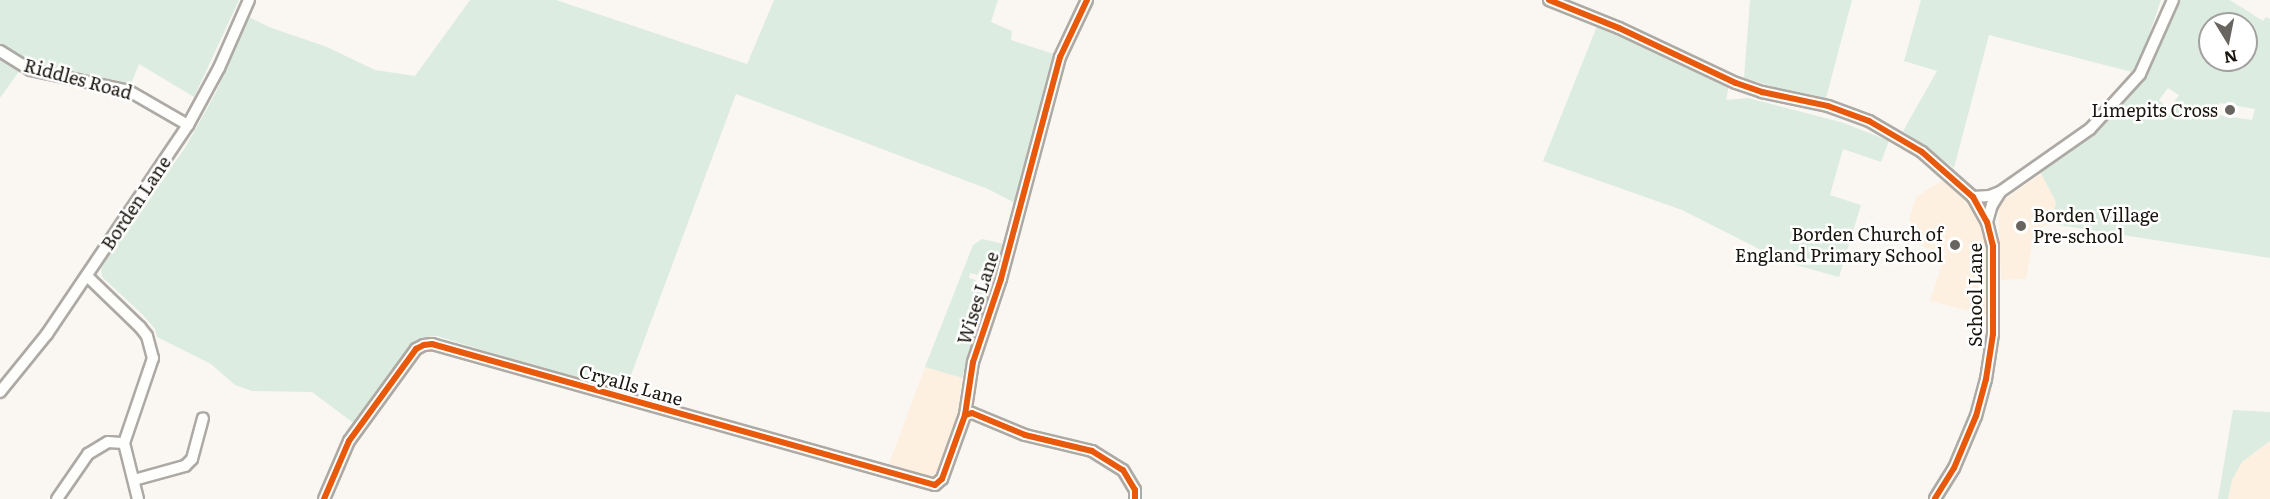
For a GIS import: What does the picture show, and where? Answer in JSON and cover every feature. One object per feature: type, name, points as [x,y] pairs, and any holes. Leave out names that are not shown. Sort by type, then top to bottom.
[{"type":"street","name":"Borden Lane","points":[[0,392],[47,334],[188,125],[219,68],[249,0]]},
{"type":"street","name":"Wises Lane","points":[[965,415],[973,362],[1001,279],[1060,57],[1087,0]]},
{"type":"street","name":"School Lane","points":[[1550,0],[1619,28],[1736,83],[1761,92],[1828,106],[1869,121],[1922,152],[1973,197],[1987,222],[1993,246],[1993,334],[1986,378],[1976,416],[1954,468],[1935,499]]},
{"type":"street","points":[[1973,197],[1990,196],[2000,192],[2068,147],[2110,108],[2140,74],[2174,0]]},
{"type":"street","name":"Riddles Road","points":[[0,51],[31,69],[129,90],[188,125]]},
{"type":"street","points":[[1987,222],[1992,205],[2000,192]]},
{"type":"street","points":[[87,276],[140,327],[147,336],[153,358],[124,443],[138,499]]},
{"type":"street","name":"Cryalls Lane","points":[[324,499],[349,441],[416,349],[424,345],[432,344],[935,485],[942,479],[965,415]]},
{"type":"street","points":[[965,415],[972,414],[1025,435],[1092,451],[1123,470],[1135,490],[1135,499]]},
{"type":"street","points":[[134,480],[185,466],[192,459],[203,418]]},
{"type":"street","points":[[57,499],[88,454],[108,442],[124,443]]},
{"type":"shaded area","name":"Borden Village Pre-school","points":[[2041,174],[2056,202],[2052,224],[2035,229],[2026,279],[2001,280],[1998,204]]},
{"type":"shaded area","name":"Borden Church of England Primary School","points":[[1944,179],[1968,202],[1984,226],[1988,242],[1986,315],[1930,301],[1946,251],[1925,248],[1914,240],[1909,219],[1916,197]]},
{"type":"shaded area","points":[[925,367],[962,378],[957,420],[942,473],[933,478],[888,466]]},
{"type":"shaded area","points":[[2270,441],[2270,499],[2228,499],[2232,480],[2242,462]]},
{"type":"green space","points":[[0,0],[239,0],[194,97],[139,64],[131,84],[67,75],[21,63],[0,47]]},
{"type":"green space","points":[[470,0],[556,0],[747,64],[774,0],[998,0],[991,22],[1012,31],[1011,40],[1054,54],[1055,59],[1015,203],[988,189],[736,94],[624,394],[437,336],[427,337],[415,342],[356,425],[312,392],[252,391],[235,385],[211,364],[157,337],[155,329],[142,314],[102,277],[101,270],[104,262],[185,148],[215,94],[249,17],[269,27],[327,47],[375,70],[415,76]]},
{"type":"green space","points":[[1750,0],[1852,0],[1825,102],[1744,78]]},
{"type":"green space","points":[[1921,0],[2161,0],[2142,56],[2132,72],[1989,35],[1954,168],[1903,131],[1937,71],[1904,61]]},
{"type":"green space","points":[[2175,0],[2230,0],[2249,12],[2198,12],[2198,72],[2258,72],[2258,18],[2263,21],[2266,17],[2270,19],[2270,258],[2052,224],[2056,202],[2038,168],[2081,141],[2151,63]],"holes":[[[2168,88],[2179,95],[2169,109],[2159,100]],[[2220,103],[2255,109],[2252,120],[2212,114]]]},
{"type":"green space","points":[[1597,26],[1722,80],[1729,86],[1726,100],[1748,98],[1844,123],[1889,141],[1881,162],[1843,149],[1830,195],[1861,205],[1839,277],[1785,262],[1682,210],[1543,161]]},
{"type":"green space","points":[[0,56],[20,70],[0,98]]},
{"type":"green space","points":[[982,239],[1004,244],[962,378],[925,367],[973,245]],"holes":[[[979,271],[989,274],[985,289],[975,286],[976,280],[969,278],[970,273],[978,275]]]},
{"type":"green space","points":[[2233,410],[2270,412],[2270,441],[2242,462],[2232,480],[2228,499],[2218,499]]},
{"type":"cycle path","points":[[1087,0],[1060,57],[1001,279],[973,362],[965,415],[972,413],[1025,435],[1092,451],[1123,470],[1135,490],[1135,499]]},
{"type":"cycle path","points":[[1549,0],[1619,28],[1736,83],[1762,92],[1828,106],[1869,121],[1922,152],[1973,197],[1987,222],[1993,246],[1993,334],[1986,379],[1976,416],[1954,468],[1935,499]]},
{"type":"cycle path","points":[[324,499],[349,441],[416,349],[424,345],[432,344],[935,485],[942,479],[965,415]]},
{"type":"place","name":"Limepits Cross","points":[[2230,110]]},
{"type":"place","name":"Borden Village Pre-school","points":[[2021,226]]},
{"type":"place","name":"Borden Church of England Primary School","points":[[1955,245]]}]
